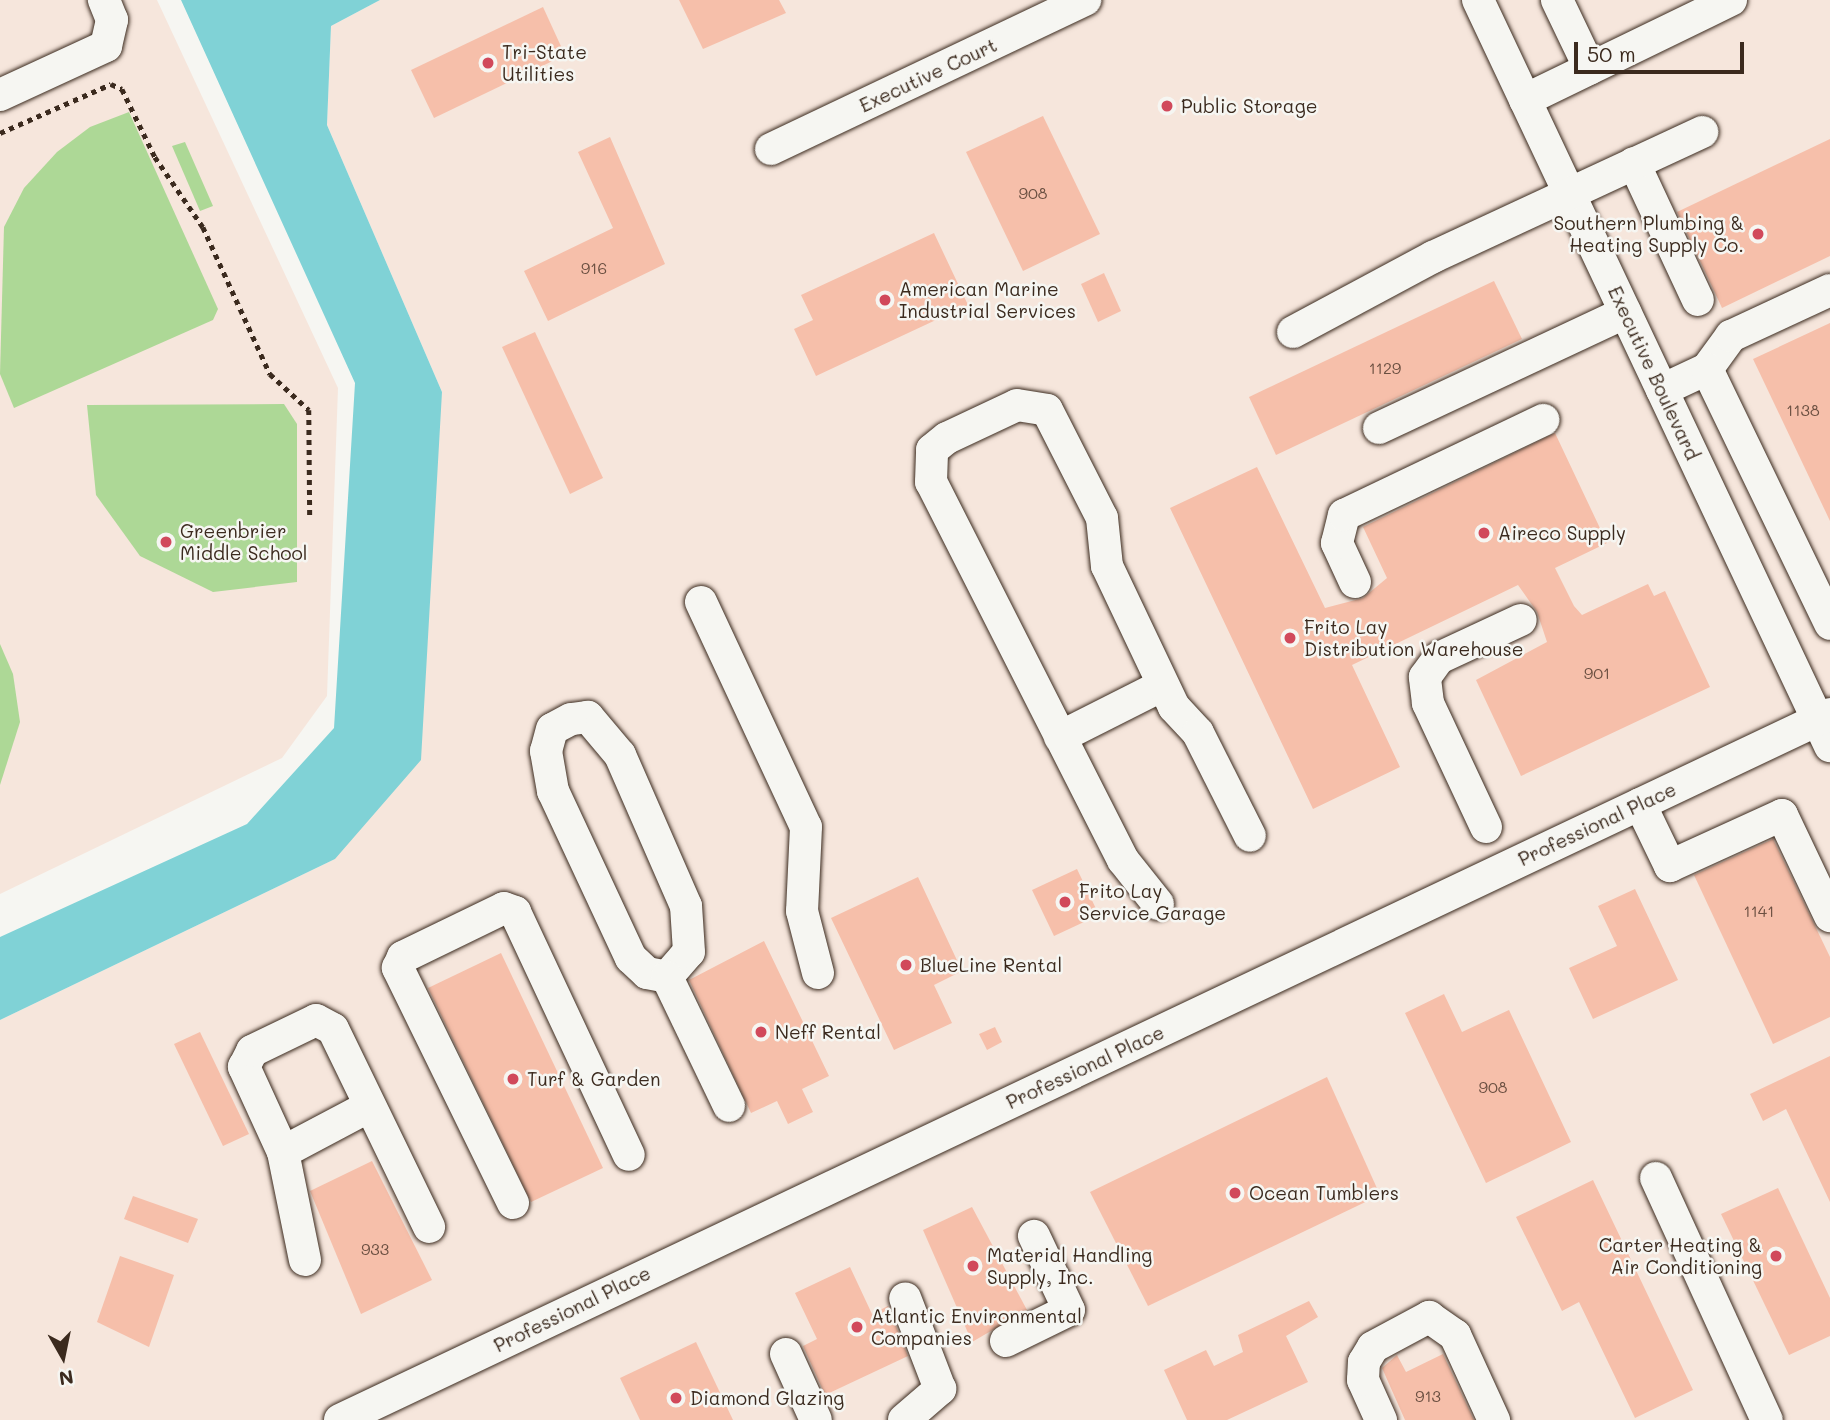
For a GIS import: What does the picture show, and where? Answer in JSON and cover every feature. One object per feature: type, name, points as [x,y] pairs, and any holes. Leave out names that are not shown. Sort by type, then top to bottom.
[{"type":"street","points":[[0,95],[106,46],[112,20],[104,0]]},
{"type":"street","name":"Executive Court","points":[[771,149],[1085,0]]},
{"type":"street","name":"Executive Boulevard","points":[[1478,0],[1755,588],[1826,727]]},
{"type":"street","points":[[1557,0],[1590,69]]},
{"type":"street","points":[[1525,100],[1731,0]]},
{"type":"street","points":[[1293,332],[1569,194],[1702,132]]},
{"type":"street","points":[[1634,163],[1698,300]]},
{"type":"street","points":[[1662,390],[1707,369],[1731,336],[1830,290]]},
{"type":"street","points":[[1379,428],[1625,313]]},
{"type":"street","points":[[1707,369],[1830,624]]},
{"type":"street","points":[[1148,909],[931,482],[932,450],[947,438],[1017,405],[1047,410],[1102,518],[1107,566],[1163,685],[1198,733],[1250,836]]},
{"type":"street","points":[[1355,582],[1337,543],[1344,515],[1543,420]]},
{"type":"street","points":[[1755,588],[1802,566]]},
{"type":"street","points":[[701,602],[806,827],[802,911],[818,973]]},
{"type":"street","points":[[1486,827],[1428,703],[1425,677],[1439,658],[1521,620]]},
{"type":"street","points":[[1060,737],[1163,685]]},
{"type":"street","points":[[587,717],[620,755],[686,906],[689,952],[667,977],[647,973],[631,958],[554,791],[546,751],[552,729],[571,719],[587,717]]},
{"type":"street","name":"Professional Place","points":[[340,1420],[1640,804],[1826,727]]},
{"type":"street","points":[[1640,804],[1670,866],[1782,815],[1830,916]]},
{"type":"street","points":[[513,1203],[398,968],[403,957],[504,908],[515,912],[629,1155]]},
{"type":"street","points":[[667,977],[729,1106]]},
{"type":"street","points":[[305,1260],[283,1152],[245,1079],[246,1059],[263,1046],[304,1024],[326,1021],[429,1227]]},
{"type":"street","points":[[283,1152],[370,1106]]},
{"type":"street","points":[[1656,1178],[1767,1420]]},
{"type":"street","points":[[1006,1341],[1069,1310],[1034,1236]]},
{"type":"street","points":[[904,1420],[940,1389],[905,1298]]},
{"type":"street","points":[[1381,1420],[1363,1380],[1364,1362],[1373,1347],[1429,1317],[1455,1335],[1494,1420]]},
{"type":"street","points":[[786,1354],[816,1420]]},
{"type":"path","points":[[0,133],[111,84],[122,89],[156,157],[203,227],[270,374],[309,410],[310,516]]},
{"type":"shaded area","name":"Greenbrier Middle School","points":[[0,0],[157,0],[338,388],[327,696],[282,758],[0,894]]},
{"type":"shaded area","points":[[380,0],[1830,0],[1830,1420],[0,1420],[0,1020],[335,859],[442,392],[327,125],[331,26]]},
{"type":"green space","points":[[129,112],[218,309],[213,320],[14,408],[0,374],[4,227],[24,188],[57,152],[90,127]]},
{"type":"green space","points":[[185,142],[213,206],[200,211],[172,146]]},
{"type":"green space","points":[[284,404],[297,424],[297,582],[213,592],[140,556],[96,495],[87,405]]},
{"type":"green space","points":[[0,644],[13,674],[20,722],[0,785]]},
{"type":"water","points":[[181,0],[380,0],[331,26],[327,125],[442,392],[421,760],[335,859],[0,1020],[0,937],[247,824],[334,728],[355,383]]},
{"type":"building","points":[[679,0],[779,0],[786,13],[703,49]]},
{"type":"building","name":"Tri-State Utilities","points":[[543,7],[565,55],[434,118],[411,70]]},
{"type":"building","points":[[1043,116],[1100,234],[1023,271],[966,152]]},
{"type":"building","points":[[610,137],[665,264],[548,321],[524,271],[613,228],[578,152]]},
{"type":"building","name":"Southern Plumbing & Heating Supply Co.","points":[[1830,139],[1830,256],[1722,308],[1677,212]]},
{"type":"building","name":"American Marine Industrial Services","points":[[934,233],[968,305],[816,376],[794,329],[813,320],[801,295]]},
{"type":"building","points":[[1104,273],[1121,311],[1098,322],[1081,284]]},
{"type":"building","points":[[1494,281],[1522,339],[1276,455],[1249,397]]},
{"type":"building","points":[[1830,323],[1830,521],[1753,359]]},
{"type":"building","points":[[535,332],[603,478],[570,494],[502,347]]},
{"type":"building","points":[[1555,433],[1607,543],[1555,568],[1574,606],[1582,615],[1648,584],[1654,596],[1665,591],[1710,687],[1521,776],[1476,680],[1547,642],[1537,612],[1518,585],[1352,665],[1400,767],[1313,809],[1170,508],[1257,467],[1325,608],[1363,598],[1387,578],[1363,527]]},
{"type":"building","points":[[1773,839],[1830,957],[1830,1017],[1773,1044],[1694,875]]},
{"type":"building","name":"Frito Lay Service Garage","points":[[1077,869],[1099,915],[1054,936],[1032,890]]},
{"type":"building","name":"BlueLine Rental","points":[[918,877],[962,971],[934,985],[952,1023],[894,1050],[831,918]]},
{"type":"building","points":[[1635,889],[1678,980],[1593,1019],[1569,968],[1617,946],[1598,906]]},
{"type":"building","name":"Neff Rental","points":[[764,941],[829,1076],[802,1089],[813,1112],[788,1124],[777,1101],[751,1113],[689,980]]},
{"type":"building","name":"Turf & Garden","points":[[501,953],[603,1168],[531,1202],[428,988]]},
{"type":"building","points":[[1444,994],[1462,1032],[1509,1010],[1571,1142],[1486,1183],[1405,1013]]},
{"type":"building","points":[[995,1027],[1002,1042],[987,1050],[979,1034]]},
{"type":"building","points":[[200,1032],[249,1134],[223,1146],[174,1044]]},
{"type":"building","points":[[1830,1056],[1830,1202],[1786,1109],[1763,1121],[1750,1094]]},
{"type":"building","name":"Ocean Tumblers","points":[[1327,1077],[1380,1195],[1148,1306],[1090,1192]]},
{"type":"building","points":[[372,1161],[432,1280],[361,1314],[310,1191]]},
{"type":"building","points":[[1593,1180],[1693,1390],[1635,1418],[1579,1302],[1562,1311],[1516,1217]]},
{"type":"building","name":"Carter Heating & Air Conditioning","points":[[1778,1188],[1830,1298],[1830,1336],[1789,1355],[1721,1214]]},
{"type":"building","points":[[133,1196],[198,1219],[188,1243],[124,1219]]},
{"type":"building","name":"Material Handling Supply, Inc.","points":[[972,1207],[1027,1310],[972,1342],[923,1230]]},
{"type":"building","points":[[120,1256],[174,1275],[149,1347],[97,1322]]},
{"type":"building","name":"Atlantic Environmental Companies","points":[[850,1267],[872,1314],[888,1306],[908,1356],[825,1395],[803,1346],[817,1339],[795,1293]]},
{"type":"building","points":[[1309,1301],[1318,1317],[1286,1336],[1308,1382],[1227,1420],[1187,1420],[1164,1370],[1206,1350],[1214,1366],[1243,1352],[1238,1335]]},
{"type":"building","name":"Diamond Glazing","points":[[696,1342],[733,1420],[640,1420],[620,1378]]},
{"type":"building","points":[[1443,1354],[1474,1420],[1405,1420],[1382,1368],[1397,1355],[1406,1372]]},
{"type":"place","name":"Tri-State Utilities","points":[[488,63]]},
{"type":"place","name":"Public Storage","points":[[1167,106]]},
{"type":"place","name":"Southern Plumbing & Heating Supply Co.","points":[[1758,234]]},
{"type":"place","name":"American Marine Industrial Services","points":[[885,300]]},
{"type":"place","name":"Aireco Supply","points":[[1484,533]]},
{"type":"place","name":"Greenbrier Middle School","points":[[166,542]]},
{"type":"place","name":"Frito Lay Distribution Warehouse","points":[[1290,638]]},
{"type":"place","name":"Frito Lay Service Garage","points":[[1065,902]]},
{"type":"place","name":"BlueLine Rental","points":[[906,965]]},
{"type":"place","name":"Neff Rental","points":[[761,1032]]},
{"type":"place","name":"Turf & Garden","points":[[513,1079]]},
{"type":"place","name":"Ocean Tumblers","points":[[1235,1193]]},
{"type":"place","name":"Carter Heating & Air Conditioning","points":[[1776,1256]]},
{"type":"place","name":"Material Handling Supply, Inc.","points":[[973,1266]]},
{"type":"place","name":"Atlantic Environmental Companies","points":[[857,1327]]},
{"type":"place","name":"Diamond Glazing","points":[[676,1398]]}]
